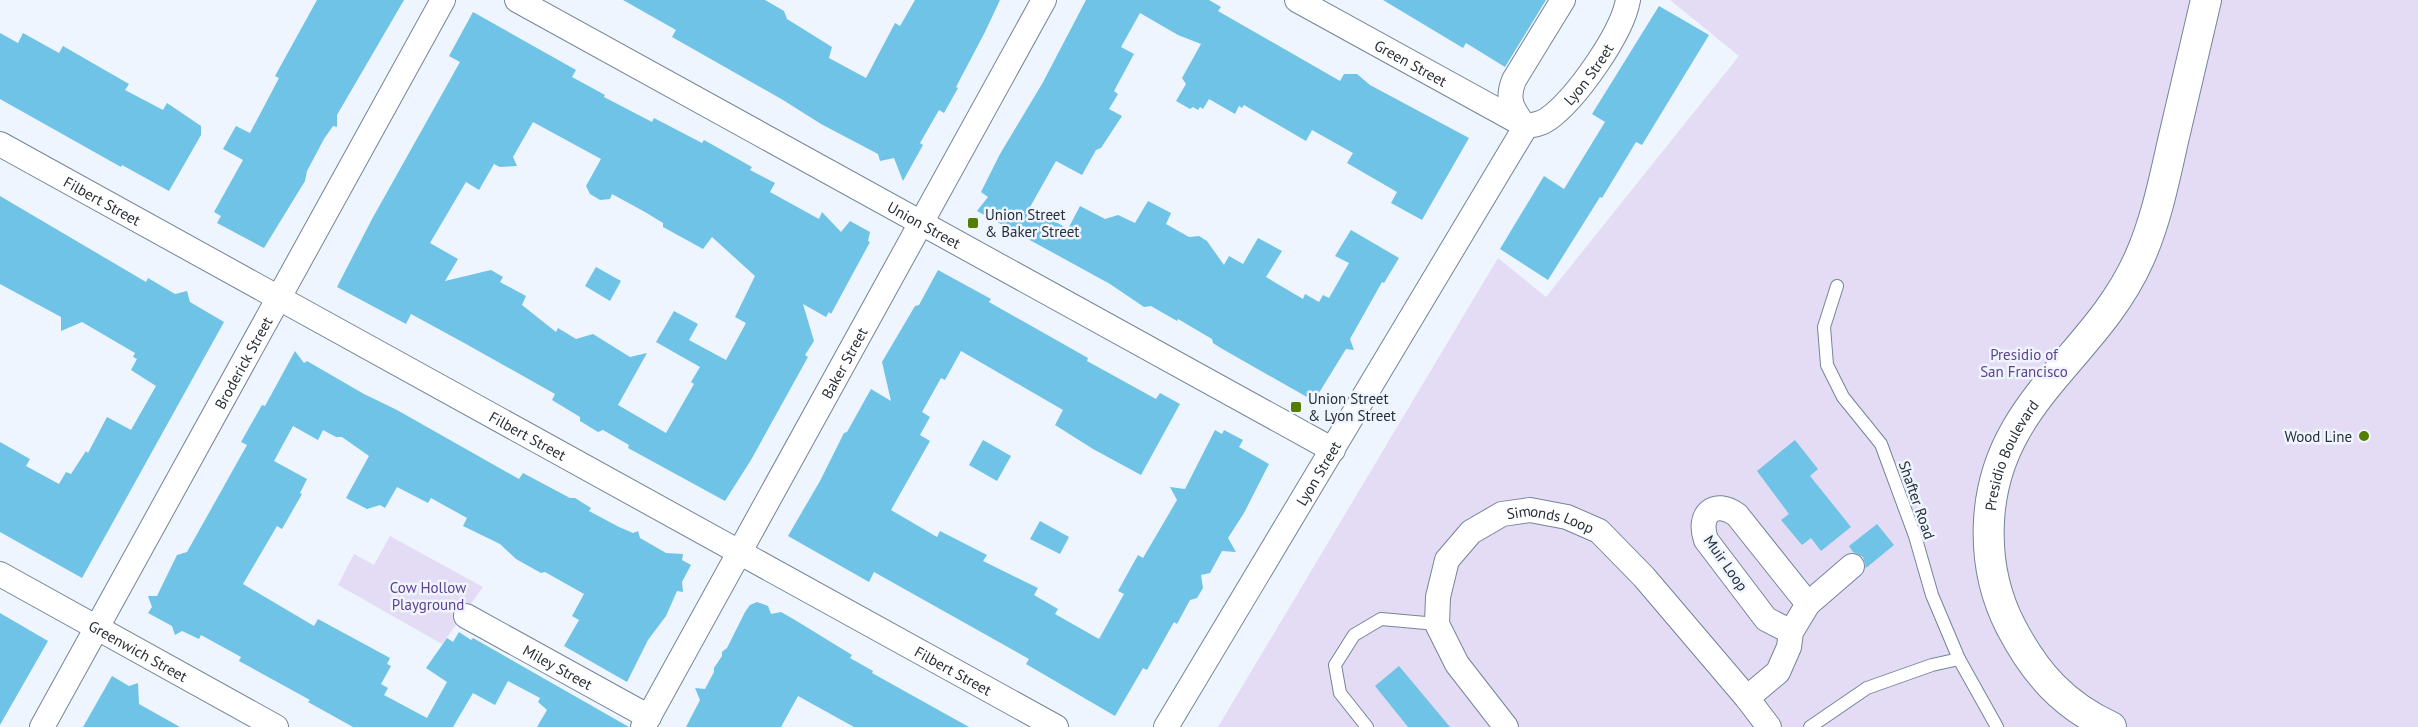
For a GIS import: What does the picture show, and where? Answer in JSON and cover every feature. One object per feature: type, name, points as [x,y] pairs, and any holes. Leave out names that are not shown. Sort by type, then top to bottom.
[{"type":"street","name":"Broderick Street","points":[[42,727],[443,0]]},
{"type":"street","name":"Union Street","points":[[517,0],[1333,450]]},
{"type":"street","name":"Baker Street","points":[[646,722],[1044,0]]},
{"type":"street","name":"Green Street","points":[[1296,0],[1526,126]]},
{"type":"street","points":[[1526,126],[1509,102],[1510,91],[1514,80],[1563,0]]},
{"type":"street","name":"Lyon Street","points":[[1166,727],[1526,126],[1546,120],[1579,88],[1607,46],[1628,0]]},
{"type":"street","name":"Presidio Boulevard","points":[[2111,727],[2068,703],[2052,687],[2020,644],[2006,618],[1996,589],[1989,552],[1990,505],[1994,480],[2014,431],[2029,407],[2109,310],[2139,261],[2159,202],[2206,0]]},
{"type":"street","name":"Filbert Street","points":[[0,144],[1056,727]]},
{"type":"street","name":"Muir Loop","points":[[1791,632],[1766,619],[1706,540],[1703,526],[1709,512],[1714,508],[1722,507],[1737,515],[1808,604]]},
{"type":"street","name":"Simonds Loop","points":[[1506,727],[1457,664],[1437,624],[1438,597],[1447,560],[1471,532],[1502,514],[1530,510],[1567,517],[1599,531],[1644,577],[1748,698],[1769,727]]},
{"type":"street","points":[[1748,698],[1778,672],[1789,648],[1791,632],[1808,604],[1852,566]]},
{"type":"street","name":"Greenwich Street","points":[[0,574],[276,727]]},
{"type":"street","name":"Miley Street","points":[[466,616],[646,722]]},
{"type":"lane","name":"Shafter Road","points":[[1838,286],[1824,327],[1827,365],[1843,397],[1881,444],[1915,536],[1932,595],[1959,659],[1997,727]]},
{"type":"lane","points":[[1367,727],[1340,693],[1335,665],[1354,635],[1381,619],[1437,624]]},
{"type":"lane","points":[[1810,727],[1868,688],[1932,665],[1959,659]]},
{"type":"green space","name":"Presidio of San Francisco","points":[[1670,0],[2418,0],[2418,727],[1218,727],[1498,258],[1546,297],[1739,56]]},
{"type":"green space","name":"Cow Hollow Playground","points":[[390,536],[483,587],[442,644],[338,585],[354,554],[374,565]]},
{"type":"building","points":[[317,0],[404,0],[337,115],[337,127],[333,126],[324,139],[307,171],[305,181],[264,248],[217,223],[221,216],[214,212],[243,160],[223,149],[236,126],[250,133],[279,78],[275,76]]},
{"type":"building","points":[[623,0],[765,0],[784,11],[787,19],[832,47],[829,58],[866,78],[895,23],[900,26],[915,0],[1000,0],[956,87],[958,88],[944,113],[939,110],[920,143],[923,145],[903,181],[894,158],[880,161],[878,154],[821,124],[672,37],[676,30]]},
{"type":"building","points":[[1086,0],[1209,0],[1221,7],[1218,11],[1340,81],[1344,74],[1357,74],[1370,85],[1469,138],[1422,220],[1391,203],[1397,192],[1347,163],[1353,153],[1312,130],[1306,141],[1244,105],[1242,108],[1239,106],[1235,114],[1209,99],[1203,109],[1200,107],[1198,110],[1193,107],[1190,109],[1176,101],[1186,84],[1182,78],[1201,44],[1178,35],[1140,13],[1121,47],[1134,54],[1114,91],[1118,94],[1109,109],[1122,116],[1101,148],[1096,150],[1082,175],[1056,161],[1030,207],[1068,229],[1080,206],[1105,219],[1118,215],[1135,223],[1148,201],[1171,213],[1166,224],[1189,237],[1199,236],[1207,241],[1224,265],[1229,256],[1243,264],[1258,238],[1282,251],[1266,277],[1303,299],[1305,294],[1319,302],[1323,295],[1329,298],[1349,263],[1335,256],[1351,230],[1399,258],[1384,283],[1382,282],[1350,339],[1354,350],[1346,349],[1314,401],[1219,347],[1213,343],[1212,339],[1178,319],[1177,321],[1151,306],[1144,307],[1110,284],[977,211],[988,197],[981,192],[1000,154],[1042,84]]},
{"type":"building","points":[[1383,0],[1546,0],[1505,67],[1466,43],[1463,48]]},
{"type":"building","points":[[1659,6],[1709,35],[1642,145],[1636,142],[1548,280],[1500,249],[1544,176],[1564,189],[1605,122],[1592,114]]},
{"type":"building","points":[[473,12],[576,70],[572,77],[605,95],[604,97],[652,122],[654,118],[702,143],[704,140],[752,167],[750,170],[775,183],[770,192],[819,219],[822,212],[841,232],[850,221],[870,232],[868,241],[870,242],[831,314],[829,312],[826,317],[803,304],[814,341],[805,355],[808,357],[751,460],[725,501],[628,448],[629,445],[603,430],[598,432],[580,421],[580,417],[552,400],[555,394],[466,344],[411,314],[406,324],[337,287],[372,219],[460,62],[449,56]],"holes":[[[533,122],[601,159],[586,186],[590,194],[600,200],[610,199],[612,194],[663,223],[663,227],[703,249],[712,237],[755,276],[735,317],[746,323],[726,360],[689,340],[698,324],[674,311],[656,342],[700,367],[691,382],[694,384],[666,433],[618,405],[647,353],[630,357],[593,334],[576,339],[558,328],[556,332],[522,305],[526,296],[500,282],[503,277],[491,270],[445,281],[458,259],[430,243],[466,182],[479,190],[494,164],[500,167],[517,166],[513,157]]]},
{"type":"building","points":[[0,33],[18,43],[23,33],[59,53],[63,46],[129,84],[125,90],[163,110],[167,103],[201,126],[201,135],[169,191],[122,165],[121,167],[0,99]]},
{"type":"building","points":[[0,196],[146,282],[148,278],[175,294],[187,291],[190,302],[224,322],[82,578],[0,532],[0,442],[30,459],[26,466],[59,484],[66,472],[71,474],[86,451],[88,453],[107,417],[131,430],[156,386],[131,370],[137,359],[133,357],[135,353],[82,322],[61,331],[61,317],[0,284]]},
{"type":"building","points":[[596,267],[621,281],[610,301],[585,286]]},
{"type":"building","points":[[938,270],[991,299],[989,302],[1088,358],[1087,361],[1156,399],[1160,393],[1180,404],[1141,475],[1055,425],[1063,410],[961,351],[945,380],[941,378],[922,412],[930,417],[920,435],[930,441],[891,510],[937,537],[940,531],[987,555],[983,561],[1038,588],[1034,595],[1058,609],[1055,614],[1099,639],[1124,594],[1118,591],[1138,555],[1143,558],[1177,500],[1170,487],[1185,489],[1215,430],[1222,434],[1224,430],[1243,440],[1239,447],[1269,464],[1244,513],[1228,538],[1236,552],[1222,551],[1210,573],[1201,575],[1203,588],[1197,598],[1190,600],[1177,624],[1174,622],[1147,670],[1143,668],[1115,716],[1026,664],[1029,659],[874,572],[869,582],[788,536],[820,481],[844,433],[847,432],[871,389],[891,401],[882,362],[915,306],[919,305]]},
{"type":"building","points":[[295,351],[304,363],[307,361],[519,479],[523,473],[570,498],[575,498],[591,508],[589,511],[619,527],[633,533],[638,531],[640,538],[666,553],[683,554],[682,560],[691,565],[682,582],[683,592],[677,591],[666,616],[648,640],[627,682],[564,646],[579,620],[572,616],[584,594],[516,559],[500,544],[463,526],[467,518],[431,498],[428,503],[397,487],[385,508],[380,505],[367,509],[346,498],[369,456],[342,437],[336,437],[323,430],[318,440],[293,426],[274,461],[307,479],[300,493],[302,494],[282,529],[277,526],[243,584],[314,626],[318,619],[390,658],[387,664],[391,666],[381,684],[388,688],[384,695],[427,718],[447,682],[426,668],[447,638],[453,642],[459,632],[629,727],[537,727],[547,710],[538,702],[540,698],[508,681],[495,705],[473,693],[453,727],[353,727],[308,702],[310,700],[239,661],[241,657],[201,635],[199,639],[182,631],[175,635],[172,626],[148,613],[152,607],[148,596],[157,596],[177,555],[187,552],[247,445],[241,442],[262,405],[265,406]]},
{"type":"building","points":[[983,440],[1011,456],[997,481],[969,465]]},
{"type":"building","points":[[1795,440],[1818,469],[1810,476],[1851,527],[1821,551],[1811,538],[1802,545],[1781,520],[1789,514],[1757,471]]},
{"type":"building","points":[[1040,521],[1069,537],[1060,554],[1030,539]]},
{"type":"building","points":[[1877,524],[1894,545],[1866,568],[1863,557],[1853,552],[1849,546]]},
{"type":"building","points":[[757,602],[768,606],[771,614],[781,612],[795,620],[852,655],[850,658],[873,671],[872,673],[969,727],[854,727],[798,696],[781,727],[686,727],[700,700],[695,688],[705,689],[722,652],[727,648],[745,612],[750,605]]},
{"type":"building","points":[[0,613],[48,641],[0,725]]},
{"type":"building","points":[[1399,666],[1450,727],[1408,727],[1375,686]]},
{"type":"building","points":[[112,676],[129,686],[138,683],[139,704],[180,727],[83,727]]},
{"type":"place","name":"Union Street & Baker Street","points":[[973,223]]},
{"type":"place","name":"Union Street & Lyon Street","points":[[1296,407]]},
{"type":"place","name":"Wood Line","points":[[2364,436]]}]
